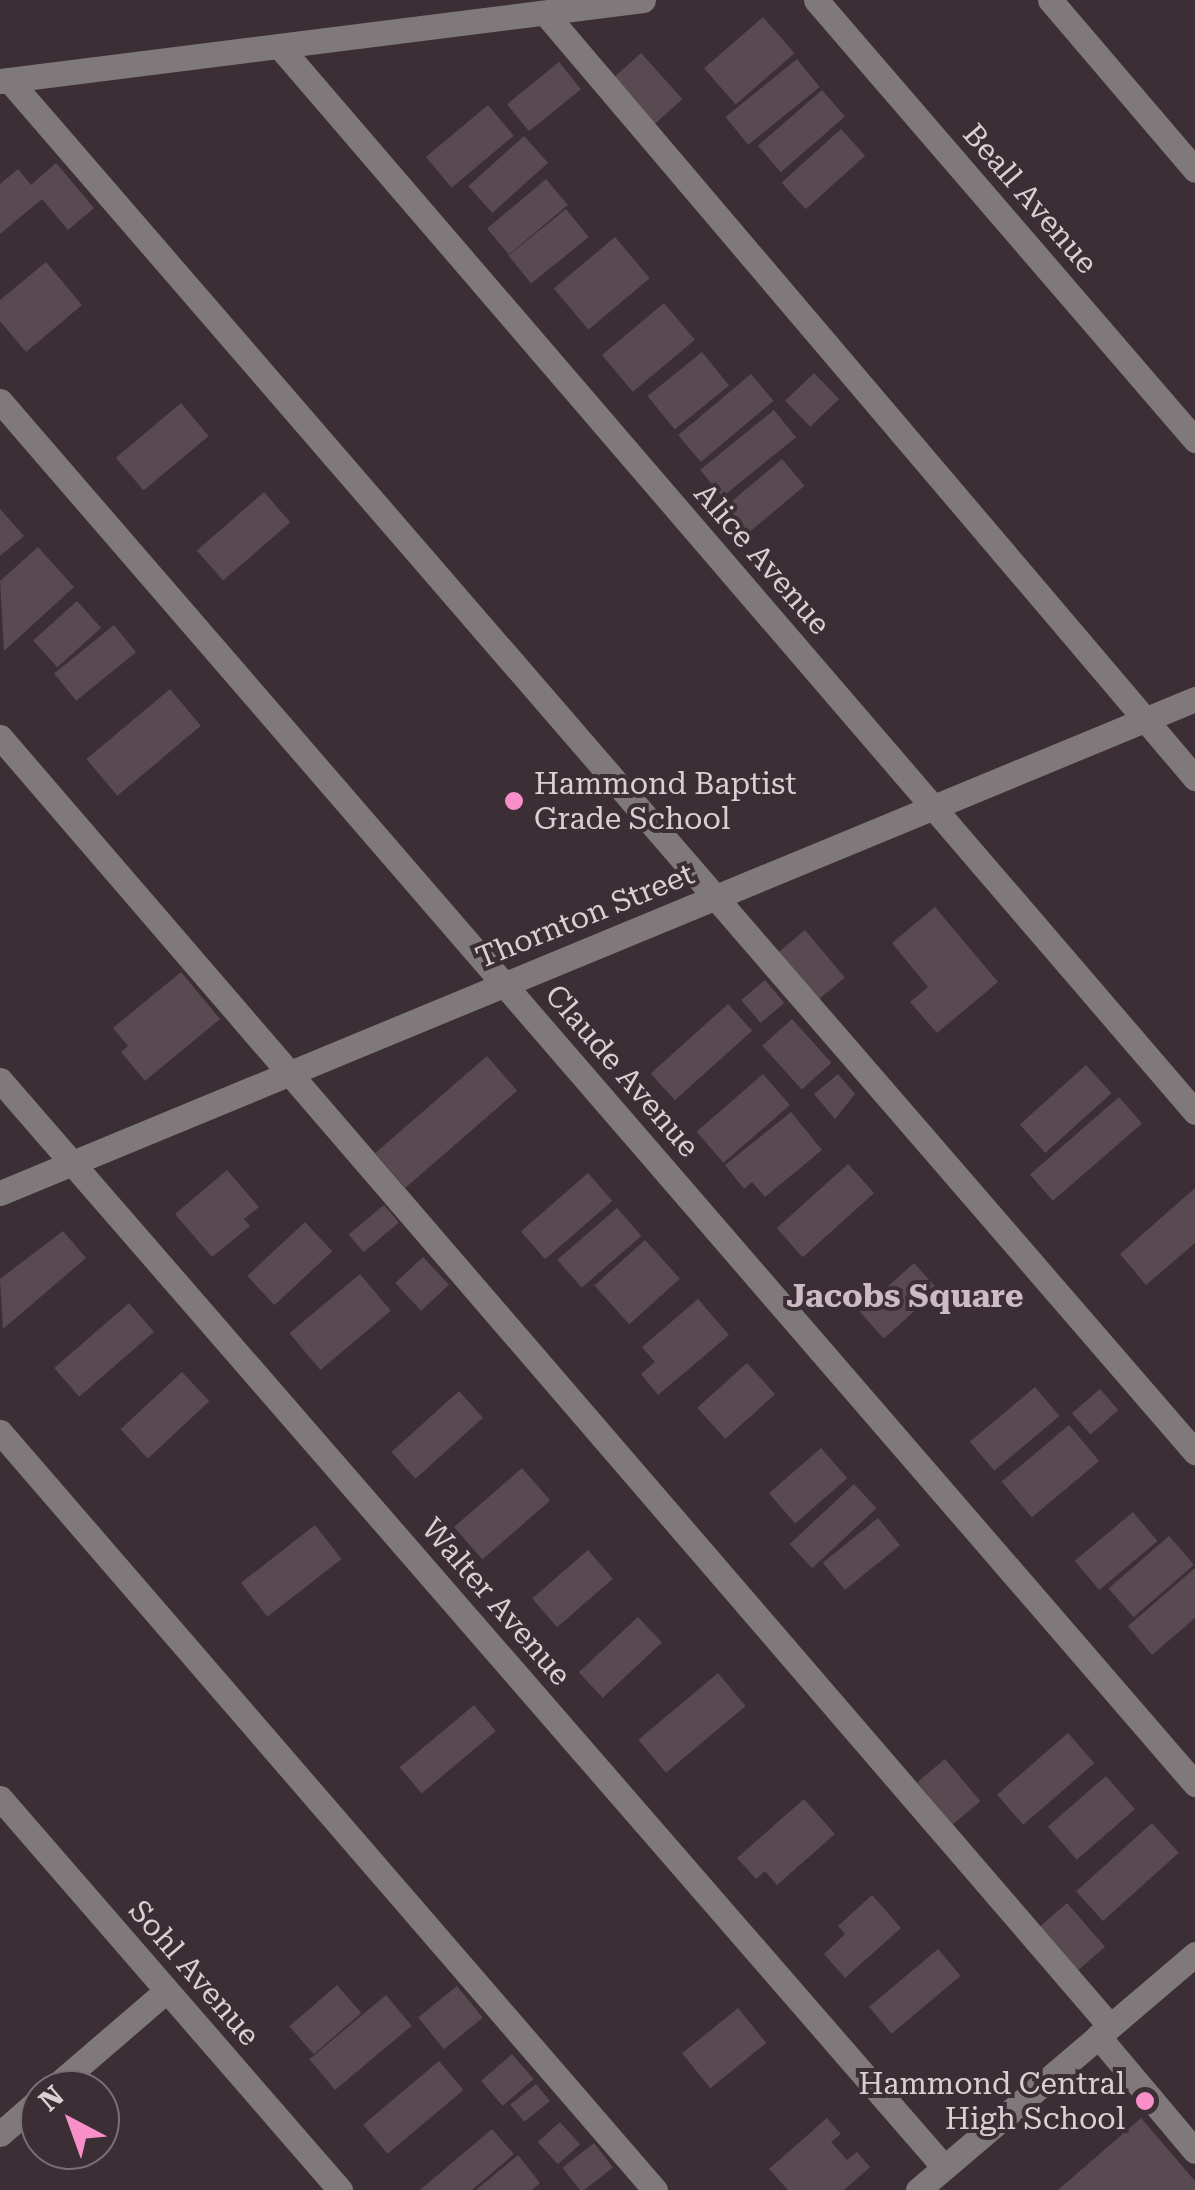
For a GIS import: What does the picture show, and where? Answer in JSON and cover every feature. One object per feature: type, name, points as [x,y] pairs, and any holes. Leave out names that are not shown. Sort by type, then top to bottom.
[{"type":"street","points":[[5,80],[643,0]]},
{"type":"street","name":"Beall Avenue","points":[[816,0],[1195,440]]},
{"type":"street","points":[[1050,0],[1195,170]]},
{"type":"street","points":[[546,13],[1195,778]]},
{"type":"street","name":"Alice Avenue","points":[[280,48],[1195,1112]]},
{"type":"street","points":[[5,80],[1195,1452]]},
{"type":"street","name":"Claude Avenue","points":[[0,402],[1195,1784]]},
{"type":"street","name":"Thornton Street","points":[[0,1193],[1195,698]]},
{"type":"street","points":[[0,737],[1104,2031],[1195,2151]]},
{"type":"street","name":"Walter Avenue","points":[[0,1080],[944,2167]]},
{"type":"street","points":[[0,1432],[655,2190]]},
{"type":"street","name":"Sohl Avenue","points":[[0,1798],[340,2190]]},
{"type":"street","points":[[918,2190],[1195,1954]]},
{"type":"street","points":[[74,2070],[166,1990]]},
{"type":"street","points":[[0,2134],[20,2116]]},
{"type":"building","points":[[763,17],[794,53],[736,104],[704,68]]},
{"type":"building","points":[[641,53],[682,99],[647,131],[605,85]]},
{"type":"building","points":[[797,59],[820,87],[748,145],[726,117]]},
{"type":"building","points":[[559,62],[581,89],[529,131],[507,104]]},
{"type":"building","points":[[822,90],[845,116],[781,172],[758,146]]},
{"type":"building","points":[[488,105],[514,136],[452,188],[426,157]]},
{"type":"building","points":[[841,129],[865,156],[806,209],[782,183]]},
{"type":"building","points":[[524,136],[548,163],[492,213],[468,186]]},
{"type":"building","points":[[56,163],[94,208],[68,230],[42,199],[0,234],[0,184],[18,169],[31,185]]},
{"type":"building","points":[[546,179],[568,205],[509,255],[487,228]]},
{"type":"building","points":[[566,209],[589,237],[531,284],[508,256]]},
{"type":"building","points":[[615,237],[650,278],[588,330],[554,288]]},
{"type":"building","points":[[46,262],[82,305],[26,352],[0,321],[0,300]]},
{"type":"building","points":[[664,303],[695,340],[633,392],[602,355]]},
{"type":"building","points":[[702,352],[729,385],[675,429],[648,396]]},
{"type":"building","points":[[814,373],[839,399],[810,427],[785,401]]},
{"type":"building","points":[[751,374],[773,401],[701,462],[678,435]]},
{"type":"building","points":[[181,403],[209,436],[144,491],[116,458]]},
{"type":"building","points":[[774,410],[796,437],[722,497],[700,470]]},
{"type":"building","points":[[782,459],[804,486],[749,533],[726,506]]},
{"type":"building","points":[[264,492],[290,522],[223,581],[197,550]]},
{"type":"building","points":[[0,509],[24,536],[0,556]]},
{"type":"building","points":[[38,547],[74,587],[4,651],[0,581]]},
{"type":"building","points":[[77,601],[101,628],[57,667],[33,640]]},
{"type":"building","points":[[114,625],[136,652],[76,701],[54,673]]},
{"type":"building","points":[[170,689],[201,726],[117,796],[87,759]]},
{"type":"building","points":[[935,907],[998,982],[937,1033],[910,1002],[928,987],[892,943]]},
{"type":"building","points":[[805,930],[845,977],[818,1000],[778,952]]},
{"type":"building","points":[[181,972],[220,1019],[145,1081],[121,1052],[128,1046],[113,1028]]},
{"type":"building","points":[[765,980],[784,1003],[761,1023],[741,1000]]},
{"type":"building","points":[[728,1004],[752,1031],[675,1100],[651,1074]]},
{"type":"building","points":[[792,1019],[831,1063],[802,1090],[762,1046]]},
{"type":"building","points":[[487,1056],[517,1091],[405,1188],[375,1153]]},
{"type":"building","points":[[1086,1065],[1111,1093],[1045,1153],[1020,1125]]},
{"type":"building","points":[[763,1074],[790,1105],[723,1163],[697,1132]]},
{"type":"building","points":[[838,1074],[855,1094],[835,1119],[814,1094]]},
{"type":"building","points":[[1119,1097],[1142,1123],[1053,1201],[1030,1174]]},
{"type":"building","points":[[791,1112],[822,1150],[765,1197],[752,1182],[744,1189],[725,1165]]},
{"type":"building","points":[[848,1164],[874,1193],[803,1257],[777,1228]]},
{"type":"building","points":[[227,1170],[259,1207],[244,1219],[250,1226],[212,1257],[175,1214]]},
{"type":"building","points":[[588,1173],[612,1201],[545,1259],[521,1231]]},
{"type":"building","points":[[1195,1188],[1195,1243],[1146,1285],[1120,1254]]},
{"type":"building","points":[[384,1205],[399,1223],[364,1252],[349,1235]]},
{"type":"building","points":[[617,1208],[641,1236],[582,1288],[557,1260]]},
{"type":"building","points":[[305,1222],[332,1251],[275,1305],[247,1276]]},
{"type":"building","points":[[63,1231],[86,1258],[3,1329],[0,1279]]},
{"type":"building","points":[[645,1240],[680,1279],[629,1324],[594,1286]]},
{"type":"building","points":[[423,1257],[449,1285],[421,1311],[395,1283]]},
{"type":"building","points":[[914,1263],[938,1290],[884,1339],[860,1312]]},
{"type":"building","points":[[360,1274],[391,1311],[320,1370],[290,1333]]},
{"type":"building","points":[[698,1299],[729,1335],[658,1395],[641,1374],[655,1362],[642,1347]]},
{"type":"building","points":[[129,1303],[154,1332],[79,1397],[54,1368]]},
{"type":"building","points":[[747,1363],[775,1394],[725,1439],[697,1408]]},
{"type":"building","points":[[182,1372],[209,1401],[148,1459],[121,1429]]},
{"type":"building","points":[[1035,1387],[1059,1416],[994,1471],[970,1442]]},
{"type":"building","points":[[1100,1389],[1118,1410],[1090,1434],[1072,1413]]},
{"type":"building","points":[[459,1391],[483,1418],[415,1479],[391,1452]]},
{"type":"building","points":[[1069,1425],[1099,1461],[1032,1518],[1002,1482]]},
{"type":"building","points":[[821,1448],[847,1478],[795,1523],[769,1493]]},
{"type":"building","points":[[522,1468],[550,1500],[482,1559],[454,1527]]},
{"type":"building","points":[[854,1484],[877,1508],[812,1568],[790,1544]]},
{"type":"building","points":[[1133,1512],[1157,1541],[1099,1590],[1075,1561]]},
{"type":"building","points":[[878,1518],[900,1545],[845,1590],[823,1563]]},
{"type":"building","points":[[315,1525],[341,1559],[267,1617],[241,1583]]},
{"type":"building","points":[[1169,1536],[1194,1565],[1134,1617],[1109,1588]]},
{"type":"building","points":[[588,1550],[613,1579],[557,1627],[532,1599]]},
{"type":"building","points":[[1195,1568],[1195,1618],[1152,1655],[1128,1626]]},
{"type":"building","points":[[638,1617],[662,1643],[603,1698],[579,1672]]},
{"type":"building","points":[[718,1673],[746,1706],[666,1773],[638,1740]]},
{"type":"building","points":[[474,1705],[496,1731],[422,1793],[400,1767]]},
{"type":"building","points":[[1068,1733],[1094,1763],[1023,1825],[997,1795]]},
{"type":"building","points":[[945,1759],[980,1801],[953,1824],[917,1782]]},
{"type":"building","points":[[1106,1776],[1135,1809],[1077,1860],[1048,1827]]},
{"type":"building","points":[[804,1799],[835,1834],[777,1885],[765,1871],[756,1879],[737,1858]]},
{"type":"building","points":[[1152,1823],[1179,1853],[1103,1921],[1076,1891]]},
{"type":"building","points":[[872,1895],[901,1928],[845,1978],[824,1954],[845,1934],[838,1926]]},
{"type":"building","points":[[1067,1903],[1105,1947],[1075,1973],[1037,1929]]},
{"type":"building","points":[[938,1949],[960,1976],[892,2034],[869,2007]]},
{"type":"building","points":[[337,1985],[361,2013],[314,2054],[289,2026]]},
{"type":"building","points":[[457,1986],[483,2018],[444,2049],[418,2017]]},
{"type":"building","points":[[386,1995],[412,2026],[335,2090],[309,2059]]},
{"type":"building","points":[[738,2008],[766,2043],[710,2088],[682,2053]]},
{"type":"building","points":[[512,2054],[534,2079],[503,2106],[481,2081]]},
{"type":"building","points":[[439,2061],[463,2090],[388,2154],[363,2125]]},
{"type":"building","points":[[536,2084],[550,2101],[524,2122],[510,2105]]},
{"type":"building","points":[[827,2118],[841,2134],[831,2142],[847,2160],[857,2152],[870,2167],[844,2190],[788,2190],[769,2169]]},
{"type":"building","points":[[1141,2118],[1195,2181],[1195,2190],[1058,2190]]},
{"type":"building","points":[[560,2122],[580,2144],[558,2164],[538,2142]]},
{"type":"building","points":[[492,2129],[514,2154],[472,2190],[420,2190]]},
{"type":"building","points":[[594,2143],[613,2167],[584,2190],[580,2190],[562,2168]]},
{"type":"building","points":[[518,2155],[540,2183],[532,2190],[476,2190]]},
{"type":"place","name":"Hammond Baptist Grade School","points":[[514,801]]},
{"type":"place","name":"Hammond Central High School","points":[[1145,2101]]},
{"type":"district","name":"Jacobs Square","points":[[905,1296]]}]
